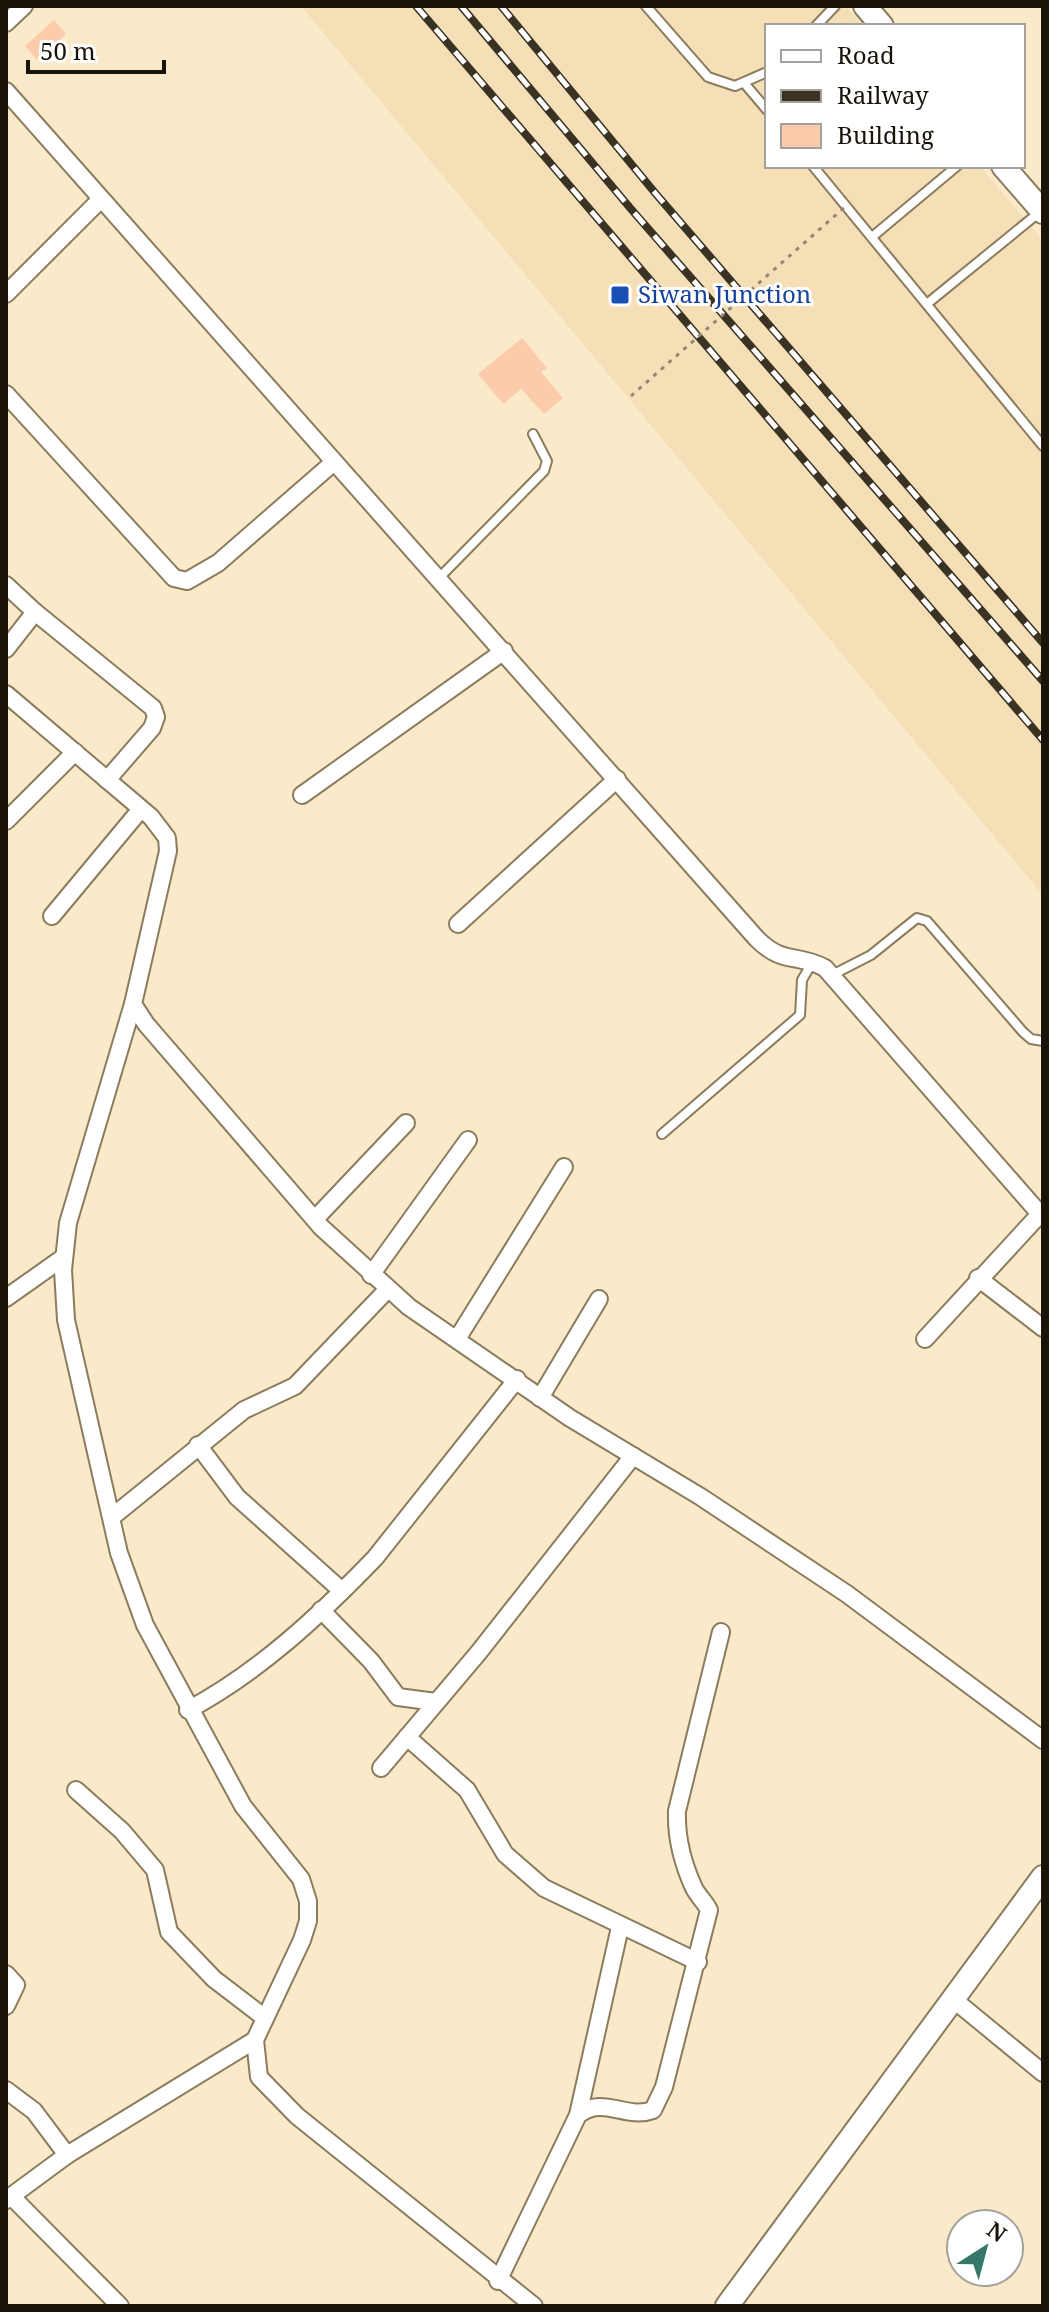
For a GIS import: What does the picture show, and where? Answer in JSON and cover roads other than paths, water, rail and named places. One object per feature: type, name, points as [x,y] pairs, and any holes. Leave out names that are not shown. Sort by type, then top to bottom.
[{"type":"street","points":[[6,23],[24,6]]},
{"type":"street","points":[[865,6],[880,24]]},
{"type":"street","points":[[6,91],[772,954],[813,962],[832,976],[1042,1213],[978,1278],[925,1339]]},
{"type":"street","points":[[1005,168],[1042,211]]},
{"type":"street","points":[[6,294],[101,199]]},
{"type":"street","points":[[6,394],[164,570],[187,581],[218,563],[334,462]]},
{"type":"street","points":[[6,585],[153,708],[156,717],[152,728],[107,780]]},
{"type":"street","points":[[6,649],[35,612]]},
{"type":"street","points":[[302,795],[504,651]]},
{"type":"street","points":[[6,694],[141,809],[167,838],[168,851],[133,1004],[81,1174],[64,1257],[68,1338],[126,1576],[140,1615],[188,1710],[243,1806],[301,1879],[308,1901],[308,1921],[302,1940],[255,2040],[259,2077],[275,2095],[498,2281],[534,2306]]},
{"type":"street","points":[[6,821],[75,752]]},
{"type":"street","points":[[458,924],[617,779]]},
{"type":"street","points":[[52,916],[141,809]]},
{"type":"street","points":[[133,1004],[146,1024],[315,1219],[388,1289],[540,1398],[847,1594],[1043,1740]]},
{"type":"street","points":[[315,1219],[406,1123]]},
{"type":"street","points":[[371,1275],[468,1140]]},
{"type":"street","points":[[457,1339],[564,1167]]},
{"type":"street","points":[[6,1298],[64,1257]]},
{"type":"street","points":[[978,1278],[1043,1328]]},
{"type":"street","points":[[112,1517],[244,1410],[295,1386],[388,1289]]},
{"type":"street","points":[[540,1398],[599,1299]]},
{"type":"street","points":[[188,1710],[245,1676],[375,1558],[517,1379]]},
{"type":"street","points":[[198,1445],[237,1497],[342,1591]]},
{"type":"street","points":[[381,1768],[633,1456]]},
{"type":"street","points":[[321,1610],[371,1661],[398,1697],[436,1702]]},
{"type":"street","points":[[578,2115],[589,2107],[601,2105],[641,2115],[653,2110],[664,2087],[709,1910],[695,1890],[681,1853],[676,1835],[677,1811],[721,1632]]},
{"type":"street","points":[[407,1737],[467,1790],[480,1807],[494,1838],[521,1870],[544,1888],[698,1962]]},
{"type":"street","points":[[76,1790],[122,1831],[155,1870],[169,1932],[214,1979],[265,2018]]},
{"type":"street","points":[[727,2306],[1043,1877]]},
{"type":"street","points":[[498,2281],[578,2115],[620,1927]]},
{"type":"street","points":[[6,1974],[16,1985],[6,2006]]},
{"type":"street","points":[[953,1999],[1043,2073]]},
{"type":"street","points":[[120,2306],[9,2198],[67,2155],[255,2040]]},
{"type":"street","points":[[6,2090],[34,2111],[67,2155]]},
{"type":"lane","points":[[646,6],[708,77],[735,86],[765,73]]},
{"type":"lane","points":[[818,24],[835,6]]},
{"type":"lane","points":[[745,84],[765,108]]},
{"type":"lane","points":[[815,168],[1043,446]]},
{"type":"lane","points":[[872,237],[955,168]]},
{"type":"lane","points":[[928,303],[1042,211]]},
{"type":"lane","points":[[439,578],[544,471],[547,461],[533,434]]},
{"type":"lane","points":[[832,976],[871,955],[906,924],[917,918],[927,921],[1023,1032],[1031,1039],[1043,1041]]},
{"type":"lane","points":[[662,1134],[800,1015],[802,980],[813,962]]},
{"type":"railway","points":[[416,6],[1043,740]]},
{"type":"railway","points":[[461,6],[631,209],[1043,681]]},
{"type":"railway","points":[[501,6],[656,194],[1043,643]]},
{"type":"place","name":"Siwan Junction","points":[[620,295]]}]
